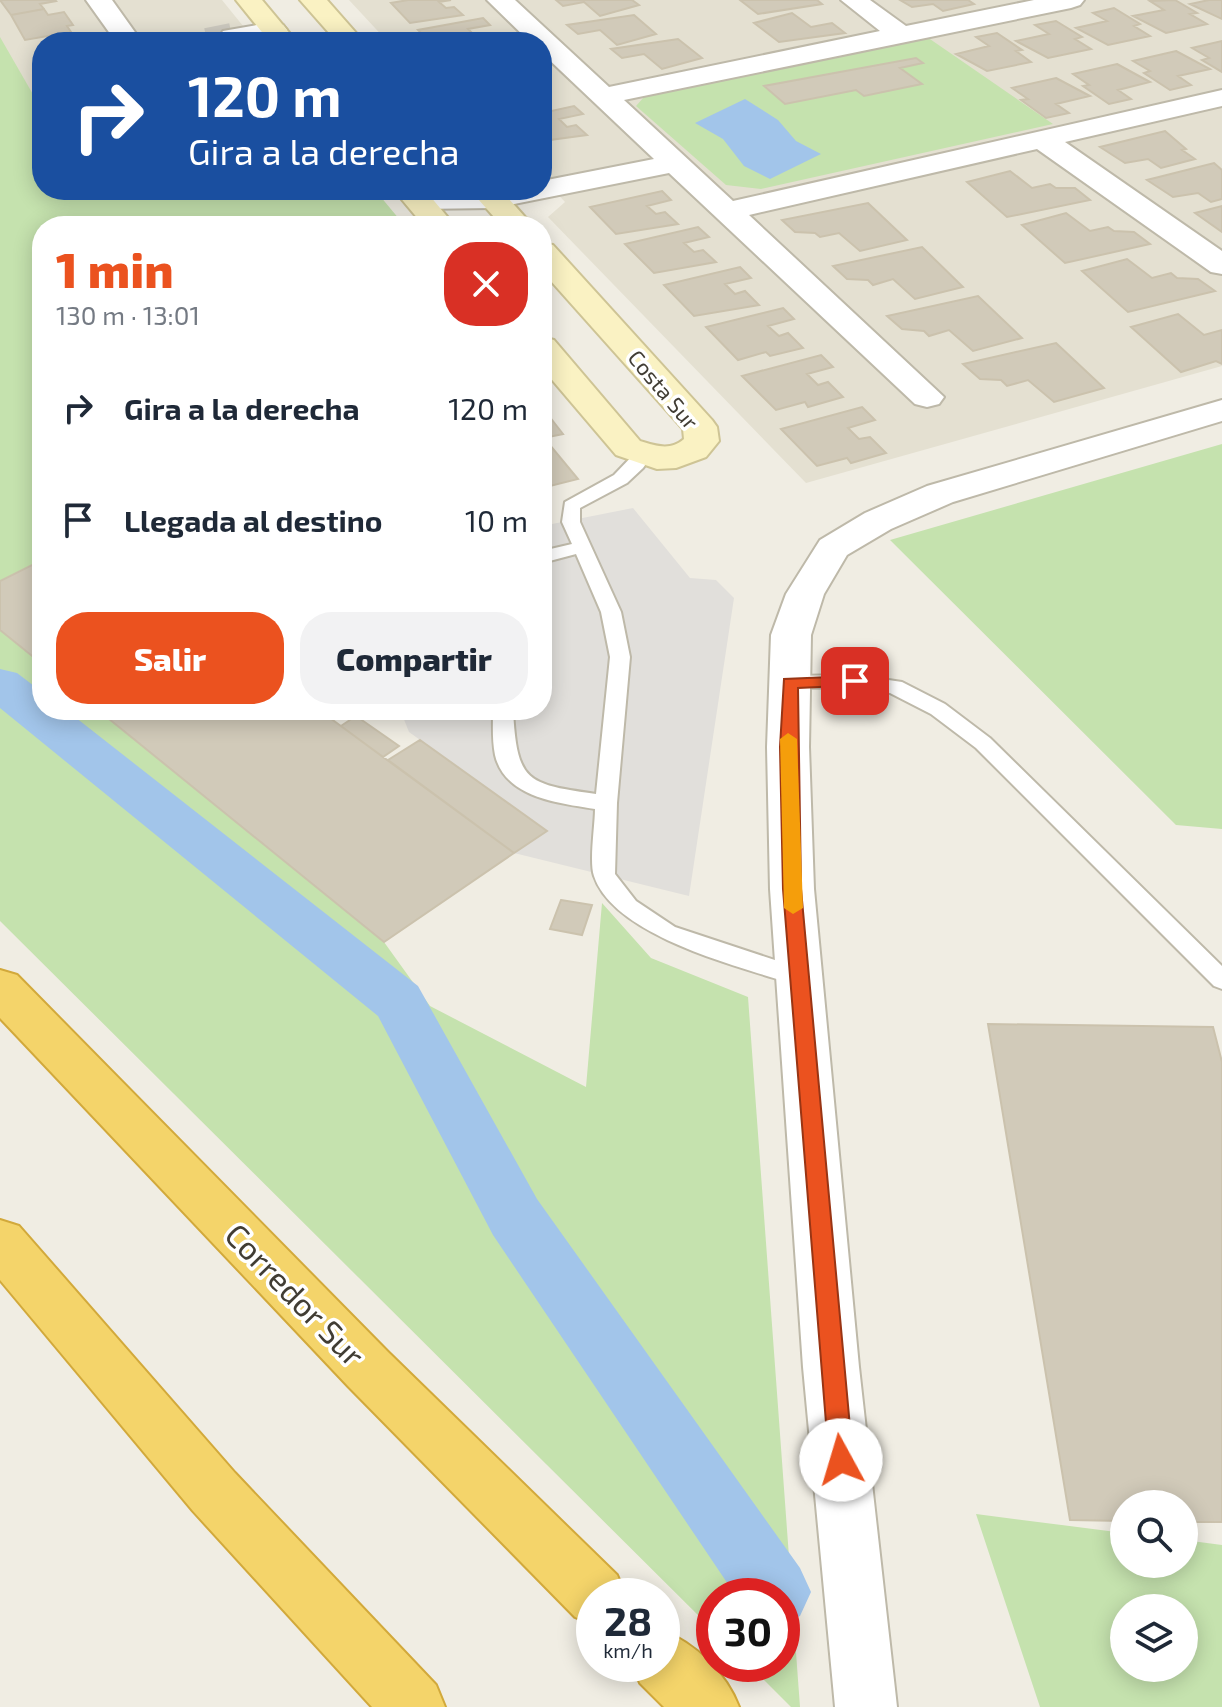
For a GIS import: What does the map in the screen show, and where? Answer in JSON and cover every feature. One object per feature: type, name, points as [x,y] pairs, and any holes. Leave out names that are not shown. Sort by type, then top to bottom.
[{"type":"highway","name":"Corredor Sur","points":[[0,988],[368,1369],[578,1578]]},
{"type":"highway","points":[[0,1242],[214,1492],[414,1707]]},
{"type":"highway","points":[[680,1679],[708,1707]]},
{"type":"street","points":[[99,0],[122,32]]},
{"type":"street","points":[[249,0],[276,32]]},
{"type":"street","points":[[313,0],[342,32]]},
{"type":"street","points":[[500,0],[535,32]]},
{"type":"street","points":[[854,0],[902,35]]},
{"type":"street","points":[[604,96],[1071,0]]},
{"type":"street","points":[[552,48],[927,397]]},
{"type":"street","points":[[728,211],[1222,98]]},
{"type":"street","points":[[1042,139],[1222,265]]},
{"type":"street","points":[[552,162],[652,141]]},
{"type":"street","points":[[552,184],[675,163]]},
{"type":"street","points":[[418,200],[432,216]]},
{"type":"street","points":[[495,200],[509,216]]},
{"type":"street","name":"Costa Sur","points":[[552,263],[700,427],[702,441],[694,450],[676,457],[643,455]]},
{"type":"street","points":[[552,359],[628,448],[643,455]]},
{"type":"street","points":[[866,1707],[831,1367],[792,889],[791,635],[805,594],[833,548],[878,521],[940,494],[1222,410]]},
{"type":"lane","points":[[643,455],[626,476],[586,495],[571,506],[571,522],[611,612],[620,657],[606,803],[604,875],[628,907],[667,933],[800,977]]},
{"type":"lane","points":[[552,555],[584,547]]},
{"type":"lane","points":[[790,682],[855,681],[895,687],[938,709],[983,743],[1222,980]]},
{"type":"lane","points":[[504,720],[507,760],[520,779],[544,792],[606,803]]},
{"type":"shaded area","points":[[0,0],[222,0],[248,32],[32,32],[32,113],[0,122]]},
{"type":"shaded area","points":[[349,0],[1222,0],[1222,366],[806,483],[552,221],[552,216],[549,216],[565,202],[552,188],[552,32],[379,32]]},
{"type":"shaded area","points":[[633,508],[690,578],[716,580],[734,598],[689,896],[514,853],[546,830],[409,732],[404,720],[552,720],[552,524]]},
{"type":"green space","points":[[0,37],[32,93],[32,200],[383,200],[397,216],[32,216],[32,565],[0,581]]},
{"type":"green space","points":[[927,37],[1053,124],[761,189],[726,185],[636,106],[644,97]]},
{"type":"green space","points":[[1222,444],[1222,829],[1176,825],[890,540]]},
{"type":"green space","points":[[0,630],[32,656],[32,720],[110,720],[384,942],[430,1006],[586,1087],[602,903],[651,958],[748,997],[791,1578],[696,1578],[696,1613],[680,1597],[680,1578],[661,1578],[0,921]]},
{"type":"green space","points":[[976,1514],[1110,1531],[1110,1578],[1198,1578],[1198,1542],[1222,1545],[1222,1707],[1040,1707]]},
{"type":"green space","points":[[766,1682],[798,1682],[800,1707],[791,1707]]},
{"type":"water","points":[[745,99],[778,120],[796,141],[821,154],[770,179],[744,166],[723,139],[695,123]]},
{"type":"building","points":[[0,0],[56,1],[40,4],[44,9],[11,15]]},
{"type":"building","points":[[451,0],[439,2],[446,8],[454,7],[463,15],[410,23],[391,3]]},
{"type":"building","points":[[556,0],[632,0],[639,5],[600,16],[584,2],[563,6]]},
{"type":"building","points":[[740,0],[817,0],[822,4],[758,14]]},
{"type":"building","points":[[900,0],[968,0],[974,4],[943,11],[933,4],[912,7]]},
{"type":"building","points":[[1175,0],[1197,13],[1190,14],[1207,24],[1166,33],[1133,16],[1164,10],[1150,1]]},
{"type":"building","points":[[1222,0],[1222,19],[1190,4]]},
{"type":"building","points":[[1114,8],[1140,24],[1134,26],[1150,36],[1108,45],[1076,28],[1107,21],[1093,13]]},
{"type":"building","points":[[44,9],[48,15],[64,12],[73,25],[67,26],[71,32],[32,32],[32,39],[25,40],[11,15]]},
{"type":"building","points":[[792,13],[811,27],[832,23],[845,33],[779,42],[754,23]]},
{"type":"building","points":[[634,15],[656,34],[617,45],[600,30],[578,34],[567,25]]},
{"type":"building","points":[[483,18],[490,25],[468,29],[471,32],[418,30]]},
{"type":"building","points":[[1056,21],[1082,37],[1075,39],[1091,49],[1048,58],[1016,41],[1049,34],[1035,25]]},
{"type":"building","points":[[997,33],[1022,50],[1016,51],[1031,62],[987,71],[956,54],[989,46],[976,37]]},
{"type":"building","points":[[678,39],[702,58],[662,69],[644,54],[622,58],[611,49]]},
{"type":"building","points":[[1222,41],[1222,72],[1202,60],[1209,58],[1192,48]]},
{"type":"building","points":[[1176,51],[1210,69],[1178,76],[1191,85],[1170,90],[1144,73],[1150,71],[1133,61]]},
{"type":"building","points":[[916,58],[923,63],[900,68],[922,84],[864,96],[856,90],[785,104],[764,86]]},
{"type":"building","points":[[1117,64],[1150,82],[1118,90],[1131,99],[1109,104],[1083,86],[1089,85],[1073,74]]},
{"type":"building","points":[[1056,78],[1090,96],[1056,104],[1069,113],[1046,118],[1021,100],[1028,99],[1012,88]]},
{"type":"building","points":[[574,106],[583,114],[559,119],[567,127],[576,125],[587,135],[552,140],[552,111]]},
{"type":"building","points":[[1165,131],[1195,159],[1161,168],[1148,159],[1125,163],[1100,147]]},
{"type":"building","points":[[1214,163],[1222,170],[1222,199],[1211,202],[1198,193],[1173,197],[1147,180]]},
{"type":"building","points":[[1010,171],[1032,188],[1050,184],[1056,188],[1075,188],[1090,200],[1007,217],[967,182]]},
{"type":"building","points":[[662,191],[671,200],[647,206],[656,214],[665,212],[678,224],[616,234],[590,207]]},
{"type":"building","points":[[868,203],[907,240],[860,251],[839,233],[820,237],[815,233],[795,232],[782,220]]},
{"type":"building","points":[[1222,206],[1222,232],[1195,213]]},
{"type":"building","points":[[1066,213],[1090,231],[1108,227],[1114,231],[1134,232],[1150,244],[1065,263],[1022,225]]},
{"type":"building","points":[[698,227],[709,237],[684,243],[694,252],[703,250],[716,262],[654,273],[625,244]]},
{"type":"building","points":[[922,247],[963,287],[915,299],[893,279],[873,285],[868,280],[847,279],[833,266]]},
{"type":"building","points":[[1127,259],[1152,278],[1171,273],[1177,278],[1198,279],[1215,291],[1128,312],[1082,271]]},
{"type":"building","points":[[740,267],[751,278],[725,284],[735,294],[745,291],[759,305],[694,316],[664,285]]},
{"type":"building","points":[[978,296],[1022,338],[973,351],[949,330],[929,336],[924,331],[902,329],[887,316]]},
{"type":"building","points":[[783,308],[794,319],[768,326],[779,336],[788,333],[803,348],[770,356],[766,352],[738,360],[706,327]]},
{"type":"building","points":[[1178,314],[1204,335],[1222,330],[1222,364],[1216,361],[1181,372],[1131,327]]},
{"type":"building","points":[[1056,343],[1104,388],[1054,402],[1028,380],[1007,386],[1001,380],[980,379],[963,364]]},
{"type":"building","points":[[821,355],[833,367],[807,374],[818,385],[828,382],[843,397],[808,407],[805,402],[776,410],[742,376]]},
{"type":"building","points":[[862,407],[875,420],[848,428],[859,439],[870,437],[886,453],[851,463],[847,458],[817,466],[781,429]]},
{"type":"building","points":[[552,420],[563,434],[552,436]]},
{"type":"building","points":[[552,448],[578,479],[552,486]]},
{"type":"building","points":[[32,565],[32,656],[0,630],[0,581]]},
{"type":"building","points":[[110,720],[333,720],[514,853],[384,942]]},
{"type":"building","points":[[350,720],[362,720],[399,746],[383,757],[341,726]]},
{"type":"building","points":[[420,740],[547,831],[514,853],[388,760]]},
{"type":"building","points":[[561,900],[592,905],[582,935],[550,929]]},
{"type":"building","points":[[988,1024],[1213,1027],[1222,1062],[1222,1522],[1198,1522],[1198,1490],[1110,1490],[1110,1521],[1070,1520]]},
{"type":"waterway","points":[[0,684],[32,709]]},
{"type":"waterway","points":[[47,720],[398,1001],[515,1217],[765,1578]]},
{"type":"slow traffic","points":[[788,739],[793,908]]},
{"type":"route","points":[[841,1460],[792,889],[788,747],[790,682],[855,681]]}]
